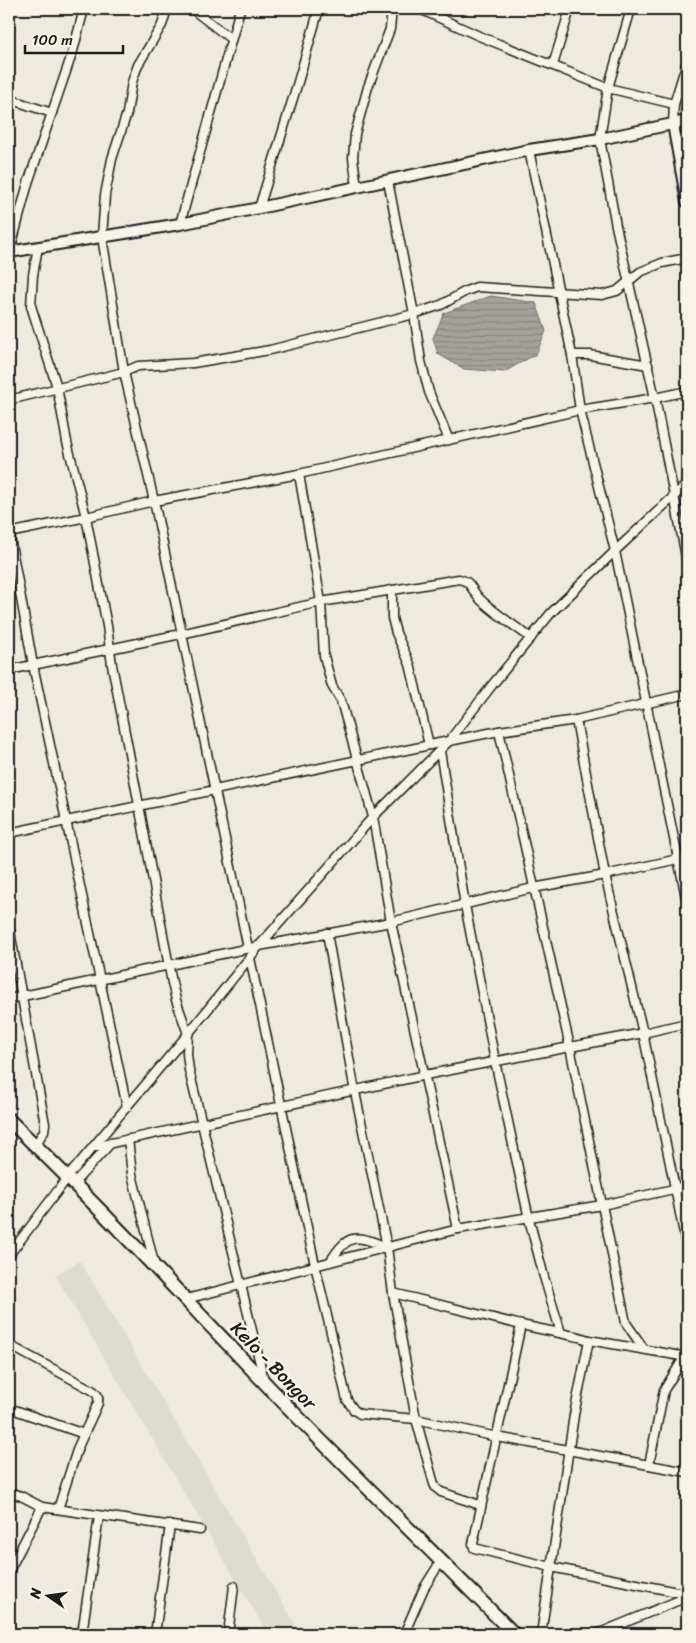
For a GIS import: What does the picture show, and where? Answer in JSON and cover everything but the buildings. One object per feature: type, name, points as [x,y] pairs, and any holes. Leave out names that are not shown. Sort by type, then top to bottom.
[{"type":"highway","name":"Kelo - Bongor","points":[[9,1120],[186,1299],[265,1383],[514,1634]]},
{"type":"street","points":[[84,9],[73,51],[28,183],[10,252],[180,224],[530,150],[600,139],[687,121]]},
{"type":"street","points":[[167,9],[162,25],[138,66],[132,82],[127,113],[112,159],[105,195],[102,237],[124,372],[154,501],[248,948]]},
{"type":"street","points":[[192,9],[231,39]]},
{"type":"street","points":[[180,224],[240,9]]},
{"type":"street","points":[[259,208],[319,9]]},
{"type":"street","points":[[358,187],[354,158],[355,134],[368,89],[390,29],[392,9]]},
{"type":"street","points":[[420,9],[479,36],[608,88],[674,104]]},
{"type":"street","points":[[553,65],[570,9]]},
{"type":"street","points":[[631,9],[608,88],[600,139],[616,226],[655,398],[687,562]]},
{"type":"street","points":[[687,62],[674,104],[672,124],[687,202]]},
{"type":"street","points":[[9,99],[52,113]]},
{"type":"street","points":[[530,150],[572,355],[580,410],[615,551],[687,902]]},
{"type":"street","points":[[388,180],[414,314],[420,361],[429,392],[450,440]]},
{"type":"street","points":[[38,247],[30,306],[57,387],[67,442],[86,517],[169,965],[176,1000],[188,1034],[187,1054],[189,1070],[265,1383]]},
{"type":"street","points":[[9,400],[124,372],[138,366],[193,364],[270,350],[414,314],[441,305],[477,287],[602,295],[617,291],[640,272],[662,263],[687,258]]},
{"type":"street","points":[[572,355],[648,365]]},
{"type":"street","points":[[127,1107],[33,665],[9,532],[154,501],[299,474],[580,410],[687,391]]},
{"type":"street","points":[[299,474],[321,602],[322,638],[327,672],[332,686],[341,701],[373,817],[391,922],[458,1229]]},
{"type":"street","points":[[9,1255],[70,1181],[93,1147],[259,946],[373,817],[449,741],[551,614],[687,484]]},
{"type":"street","points":[[9,670],[321,602],[459,579],[466,580],[478,598],[531,638]]},
{"type":"street","points":[[392,590],[392,618],[396,633],[410,664],[429,745]]},
{"type":"street","points":[[9,833],[499,731],[576,720],[687,694]]},
{"type":"street","points":[[576,720],[605,875],[643,1033],[687,1248],[687,1260]]},
{"type":"street","points":[[499,731],[570,1047],[626,1324],[644,1349]]},
{"type":"street","points":[[440,751],[465,905],[495,1061],[529,1218],[561,1333]]},
{"type":"street","points":[[9,999],[248,948],[391,922],[533,888],[678,859]]},
{"type":"street","points":[[9,926],[45,1124],[44,1131],[36,1146]]},
{"type":"street","points":[[327,934],[355,1092],[387,1247],[393,1293],[416,1419],[436,1488],[441,1492],[480,1505]]},
{"type":"street","points":[[250,958],[315,1266],[347,1400],[354,1410],[368,1416],[416,1419],[570,1452],[687,1472]]},
{"type":"street","points":[[93,1147],[355,1092],[425,1075],[687,1023]]},
{"type":"street","points":[[128,1139],[132,1174],[155,1268]]},
{"type":"street","points":[[70,1181],[111,1143]]},
{"type":"street","points":[[186,1299],[458,1229],[602,1206],[687,1186]]},
{"type":"street","points":[[330,1262],[338,1249],[350,1239],[361,1238],[387,1247]]},
{"type":"street","points":[[393,1293],[589,1340],[686,1357],[664,1390],[649,1465]]},
{"type":"street","points":[[521,1325],[480,1505],[473,1544],[474,1548],[551,1567],[687,1596]]},
{"type":"street","points":[[541,1634],[570,1452],[574,1415],[589,1340]]},
{"type":"street","points":[[9,1345],[96,1393],[99,1398],[73,1461],[58,1509]]},
{"type":"street","points":[[9,1408],[84,1434]]},
{"type":"street","points":[[9,1492],[42,1507],[200,1530]]},
{"type":"street","points":[[9,1571],[42,1507]]},
{"type":"street","points":[[82,1634],[99,1516]]},
{"type":"street","points":[[155,1634],[170,1525]]},
{"type":"street","points":[[404,1634],[424,1588],[441,1561]]},
{"type":"street","points":[[228,1634],[234,1586]]},
{"type":"street","points":[[597,1634],[687,1596]]},
{"type":"shaded area","points":[[491,296],[536,303],[546,331],[536,354],[504,372],[464,369],[438,354],[433,338],[444,313]]},
{"type":"shaded area","points":[[80,1261],[301,1634],[268,1634],[55,1275]]}]
